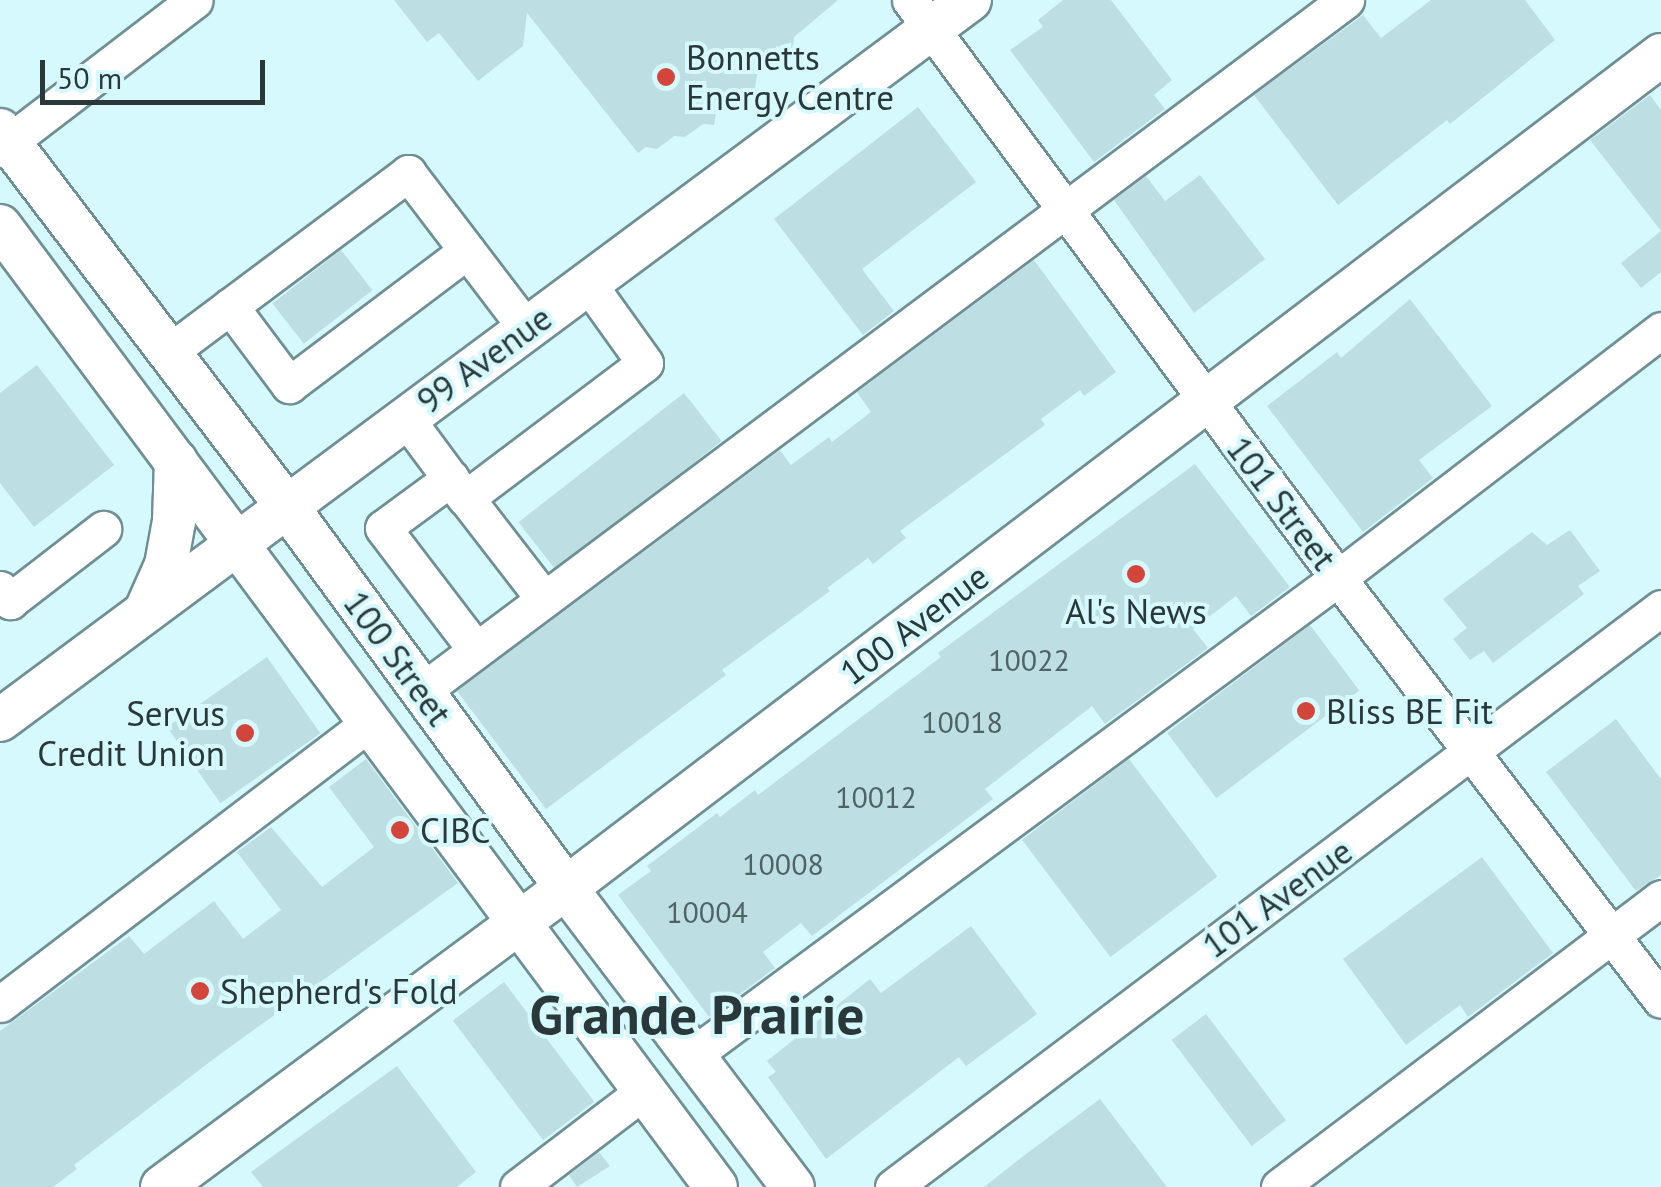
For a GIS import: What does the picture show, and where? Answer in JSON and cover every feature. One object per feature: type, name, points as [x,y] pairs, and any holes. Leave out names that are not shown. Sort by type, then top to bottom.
[{"type":"main road","name":"99 Avenue","points":[[0,720],[587,282],[921,14],[970,0]]},
{"type":"main road","name":"100 Avenue","points":[[162,1187],[566,888],[1661,55]]},
{"type":"main road","name":"100 Street","points":[[3,140],[286,505],[566,888],[793,1187]]},
{"type":"main road","name":"100 Street","points":[[0,226],[716,1187]]},
{"type":"main road","points":[[146,610],[166,565],[174,521],[176,461]]},
{"type":"street","points":[[3,140],[195,0]]},
{"type":"street","points":[[422,691],[1346,0]]},
{"type":"street","name":"101 Street","points":[[921,14],[1338,578],[1661,1000]]},
{"type":"street","points":[[169,352],[408,173],[526,328]]},
{"type":"street","points":[[230,306],[289,385],[467,250]]},
{"type":"street","points":[[476,650],[383,528],[458,488],[644,363],[587,282]]},
{"type":"street","points":[[692,1055],[1338,578],[1661,330]]},
{"type":"street","points":[[405,417],[544,599]]},
{"type":"street","points":[[3,600],[103,529]]},
{"type":"street","name":"101 Avenue","points":[[894,1187],[1066,1053],[1474,752],[1661,608]]},
{"type":"street","points":[[0,1004],[369,723]]},
{"type":"street","points":[[1278,1187],[1661,898]]},
{"type":"street","points":[[518,1187],[644,1091]]},
{"type":"building","name":"Bonnetts Energy Centre","points":[[394,0],[838,0],[794,37],[793,49],[776,46],[774,73],[758,68],[754,96],[742,93],[716,113],[714,125],[703,124],[685,137],[674,136],[657,149],[646,147],[638,153],[527,13],[523,46],[478,81],[439,33],[427,42]]},
{"type":"building","points":[[1063,0],[1111,0],[1172,80],[1154,95],[1165,109],[1094,162],[1010,50],[1043,27],[1038,20]]},
{"type":"building","points":[[1431,0],[1525,0],[1555,40],[1450,124],[1447,120],[1338,205],[1254,95],[1363,15],[1381,38]]},
{"type":"building","points":[[1650,95],[1661,110],[1661,231],[1590,140]]},
{"type":"building","points":[[918,107],[976,182],[862,269],[894,311],[863,335],[774,219]]},
{"type":"building","points":[[1200,175],[1265,259],[1194,313],[1114,200],[1146,176],[1165,201]]},
{"type":"building","points":[[1661,231],[1661,272],[1641,288],[1621,263]]},
{"type":"building","points":[[341,250],[372,290],[304,344],[272,304]]},
{"type":"building","points":[[1034,260],[1116,372],[1084,396],[1080,390],[1041,419],[1045,425],[900,531],[906,538],[873,564],[868,558],[827,588],[830,591],[722,670],[726,675],[546,809],[457,691],[780,450],[791,465],[829,437],[832,442],[871,412],[857,392]]},
{"type":"building","points":[[1410,299],[1492,406],[1419,460],[1433,478],[1363,532],[1267,406],[1337,352],[1341,358]]},
{"type":"building","points":[[37,365],[114,465],[34,527],[0,483],[0,393]]},
{"type":"building","points":[[684,393],[722,441],[556,570],[519,522]]},
{"type":"building","points":[[1195,464],[1290,587],[1251,616],[1236,596],[1193,629],[1208,648],[1105,724],[1092,706],[985,789],[993,799],[812,936],[801,923],[763,952],[775,968],[709,1017],[618,895],[651,871],[647,866],[717,813],[720,817],[755,790],[758,795],[941,657],[938,653]]},
{"type":"building","points":[[1570,530],[1600,571],[1578,586],[1584,594],[1493,663],[1484,651],[1470,660],[1453,639],[1467,628],[1443,599],[1532,532],[1547,545]]},
{"type":"building","points":[[1310,625],[1359,690],[1216,798],[1167,733]]},
{"type":"building","name":"Servus Credit Union","points":[[267,657],[320,733],[220,803],[167,727]]},
{"type":"building","points":[[1616,719],[1661,779],[1661,875],[1636,891],[1546,772]]},
{"type":"building","points":[[366,759],[458,883],[219,1055],[74,1165],[77,1169],[53,1187],[0,1187],[0,1031],[129,936],[144,954],[214,901],[243,939],[281,910],[237,852],[271,827],[322,887],[374,847],[329,787]]},
{"type":"building","points":[[1129,759],[1217,876],[1110,957],[1022,840]]},
{"type":"building","points":[[1482,857],[1553,953],[1468,1017],[1460,1005],[1406,1045],[1343,959]]},
{"type":"building","points":[[971,926],[1037,1014],[966,1066],[959,1057],[826,1159],[768,1077],[776,1072],[767,1061],[870,979],[881,993]]},
{"type":"building","points":[[504,982],[594,1102],[543,1140],[453,1021]]},
{"type":"building","points":[[1206,1014],[1286,1120],[1252,1146],[1172,1040]]},
{"type":"building","points":[[397,1066],[476,1172],[457,1187],[263,1187],[251,1172]]},
{"type":"building","points":[[1100,1099],[1167,1187],[984,1187],[1026,1154]]},
{"type":"building","points":[[599,1152],[610,1166],[577,1187],[569,1175]]},
{"type":"place","name":"Bonnetts Energy Centre","points":[[666,77]]},
{"type":"place","name":"Al's News","points":[[1136,574]]},
{"type":"place","name":"Bliss BE Fit","points":[[1306,711]]},
{"type":"place","name":"Servus Credit Union","points":[[245,733]]},
{"type":"place","name":"CIBC","points":[[400,830]]},
{"type":"place","name":"Shepherd's Fold","points":[[200,991]]},
{"type":"district","name":"Grande Prairie","points":[[697,1014]]}]
